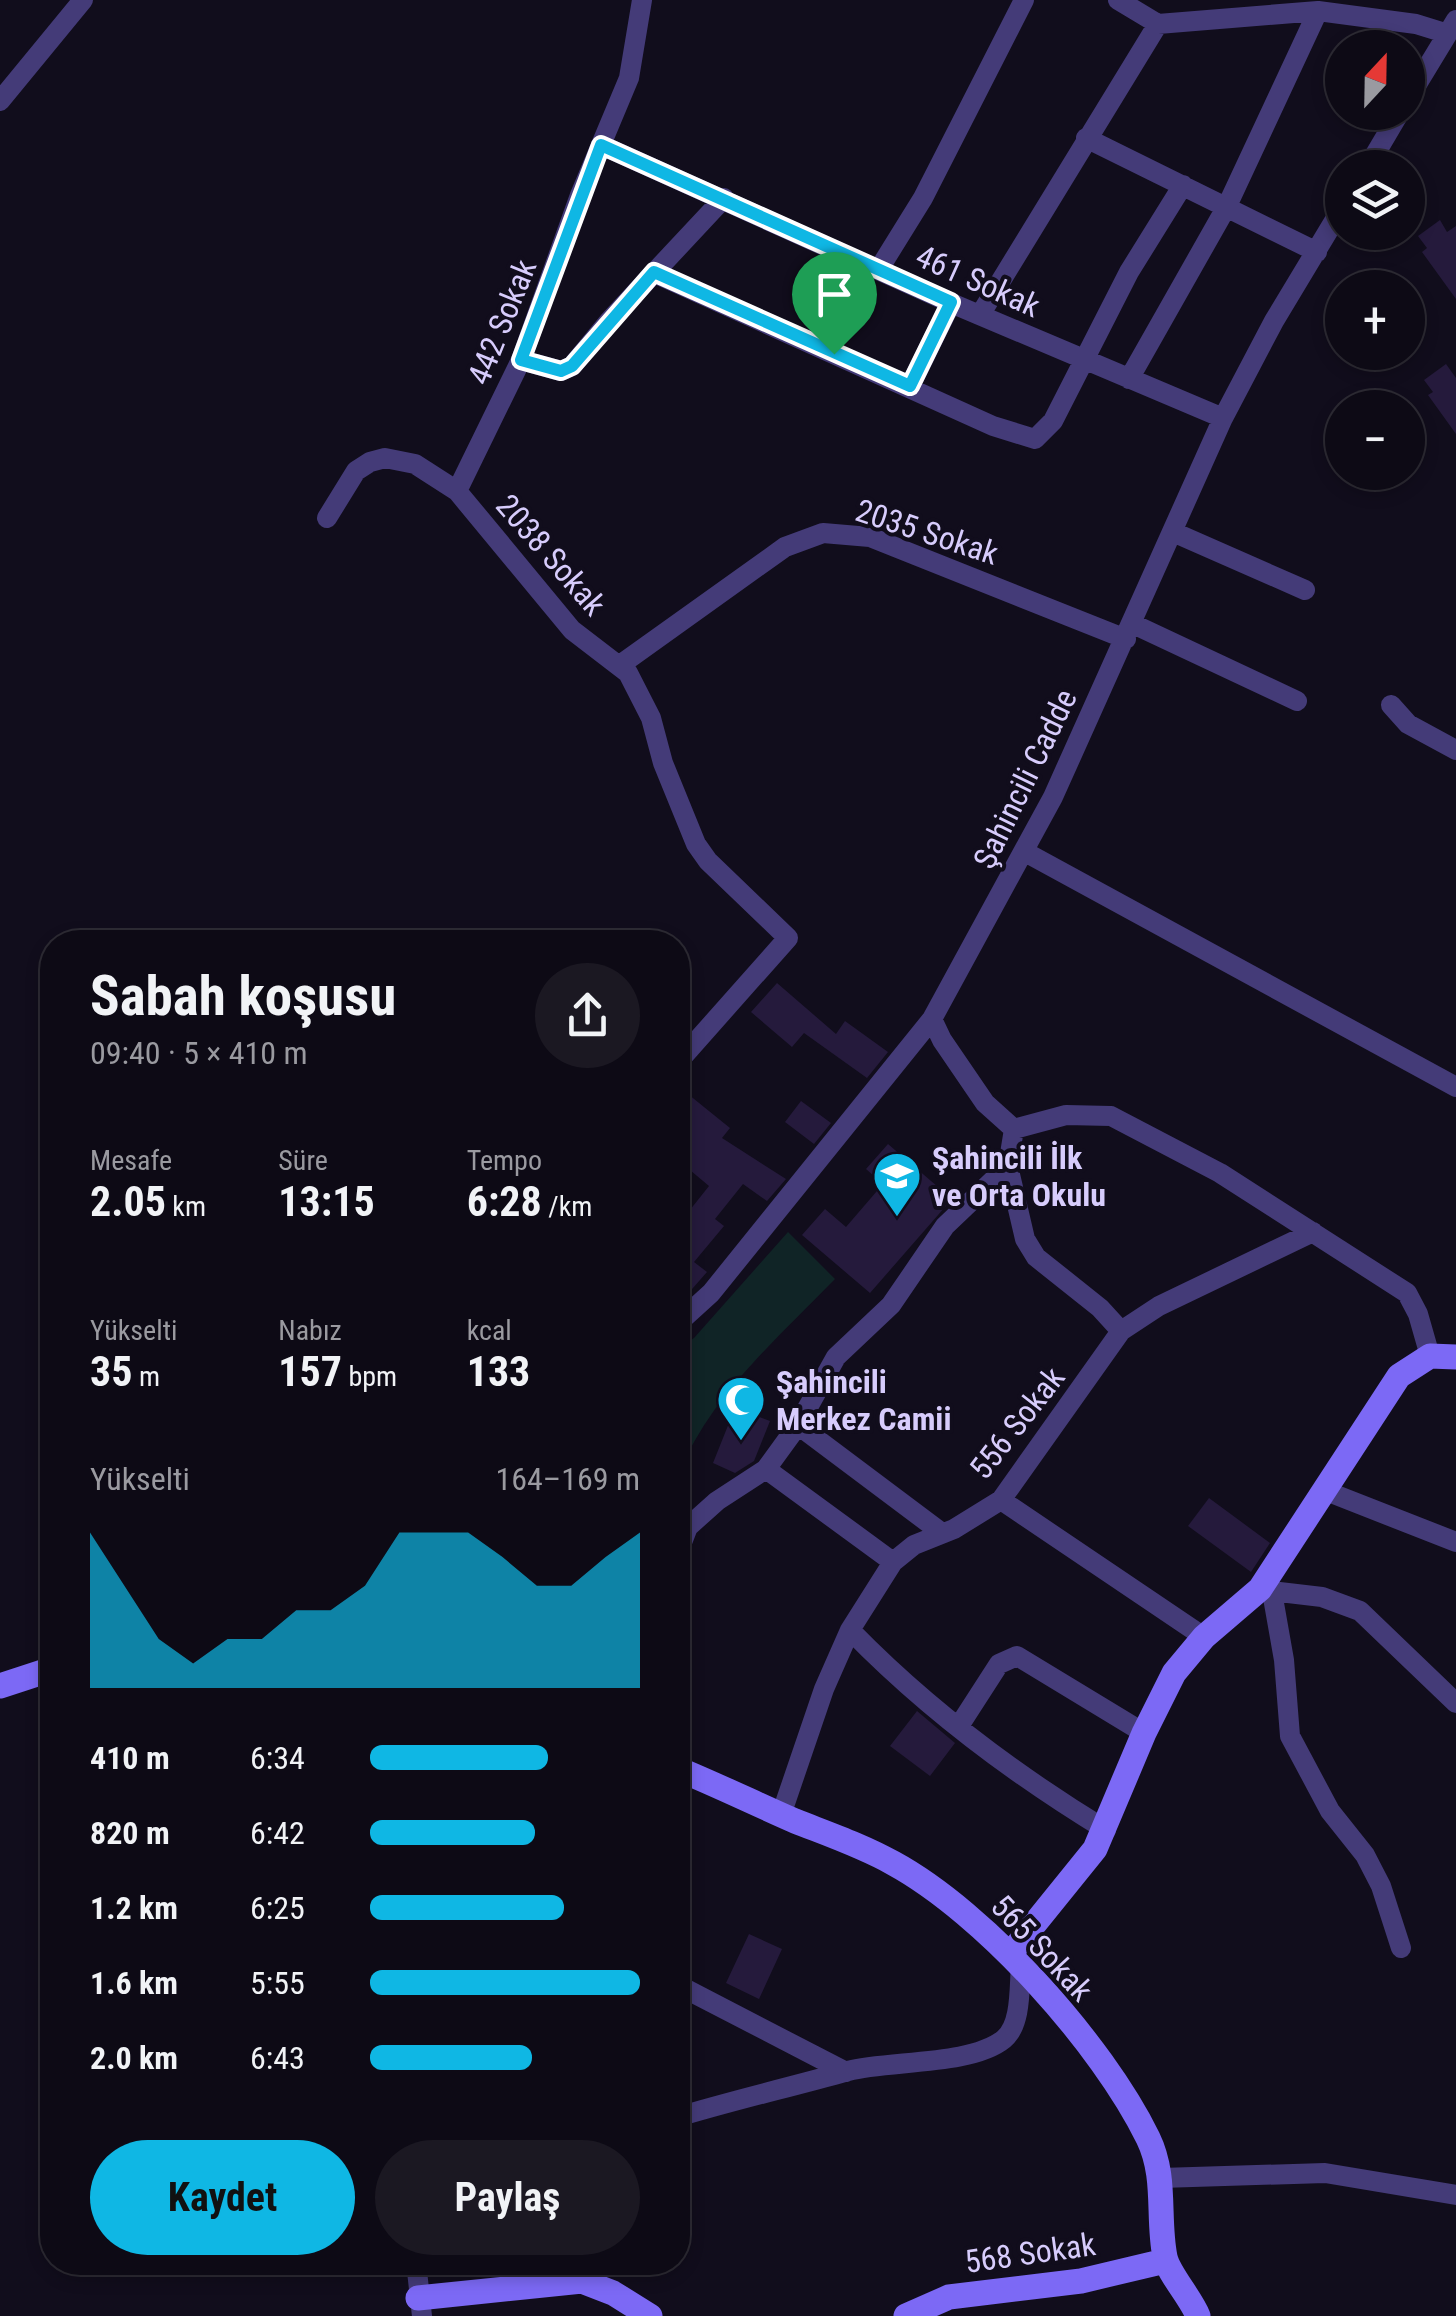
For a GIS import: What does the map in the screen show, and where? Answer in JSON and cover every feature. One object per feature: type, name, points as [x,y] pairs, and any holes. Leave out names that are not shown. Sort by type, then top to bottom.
[{"type":"street","points":[[0,101],[83,0]]},
{"type":"street","name":"442 Sokak","points":[[457,491],[521,360],[629,78],[642,0]]},
{"type":"street","points":[[878,269],[923,198],[1024,0]]},
{"type":"street","points":[[1118,0],[1158,24],[1318,10],[1450,27],[1425,70]]},
{"type":"street","points":[[1129,378],[1228,206],[1318,10]]},
{"type":"street","points":[[980,315],[1158,24]]},
{"type":"street","points":[[1086,138],[1316,252]]},
{"type":"street","name":"461 Sokak","points":[[601,145],[1082,360],[1223,418]]},
{"type":"street","points":[[654,272],[1024,439],[1040,437],[1053,421],[1129,272],[1184,185]]},
{"type":"street","points":[[521,360],[561,371],[572,366],[724,198]]},
{"type":"street","name":"Şahincili Cadde","points":[[690,1312],[710,1293],[932,1018],[1025,852],[1130,631],[1223,418],[1325,237]]},
{"type":"street","points":[[910,386],[951,302]]},
{"type":"street","name":"2038 Sokak","points":[[327,518],[356,471],[370,462],[385,458],[414,464],[457,491],[572,630],[620,664],[643,698],[696,844],[708,861],[788,938],[690,1048]]},
{"type":"street","points":[[1174,532],[1305,590]]},
{"type":"street","name":"2035 Sokak","points":[[620,664],[785,547],[823,533],[870,537],[1130,631],[1296,701]]},
{"type":"street","points":[[1391,705],[1408,724],[1456,750]]},
{"type":"street","points":[[1025,852],[1456,1087]]},
{"type":"street","points":[[932,1018],[942,1040],[985,1103],[1014,1130]]},
{"type":"street","points":[[690,2115],[846,2072],[936,2060],[1004,2040],[1014,2022],[1016,1959],[1106,1830],[1144,1733],[1174,1673],[1204,1637],[1266,1591],[1400,1376],[1443,1357],[1407,1294],[1220,1174],[1111,1116],[1066,1115],[1014,1130]]},
{"type":"street","points":[[1014,1130],[1008,1166],[1016,1216],[1036,1257],[1100,1308],[1121,1331]]},
{"type":"street","points":[[690,1526],[766,1468],[798,1425],[836,1357],[891,1305],[954,1217],[1008,1166]]},
{"type":"street","name":"556 Sokak","points":[[781,1815],[824,1689],[850,1630],[892,1562],[914,1545],[1001,1500],[1121,1331],[1159,1306],[1313,1232]]},
{"type":"street","points":[[798,1425],[942,1533]]},
{"type":"street","points":[[766,1468],[892,1562]]},
{"type":"street","points":[[1326,1491],[1456,1542]]},
{"type":"street","points":[[1001,1500],[1204,1637]]},
{"type":"street","points":[[1266,1591],[1322,1597],[1360,1611],[1456,1703]]},
{"type":"street","points":[[1266,1591],[1284,1660],[1286,1720],[1295,1751],[1340,1826],[1365,1855],[1381,1886],[1401,1948]]},
{"type":"street","points":[[850,1630],[895,1677],[1047,1794],[1106,1830]]},
{"type":"street","points":[[958,1726],[999,1664],[1018,1656],[1144,1733]]},
{"type":"street","points":[[0,1686],[40,1673]]},
{"type":"street","name":"565 Sokak","points":[[690,1773],[891,1861],[936,1888],[1016,1959],[1128,2102],[1150,2142],[1161,2178],[1165,2261]]},
{"type":"street","points":[[690,1990],[846,2072]]},
{"type":"street","points":[[1161,2178],[1325,2173],[1456,2195]]},
{"type":"street","points":[[1165,2261],[1189,2294],[1198,2316]]},
{"type":"street","name":"568 Sokak","points":[[906,2316],[949,2297],[1081,2281],[1165,2261]]},
{"type":"street","points":[[417,2275],[420,2307],[582,2282],[614,2293],[650,2316]]},
{"type":"green space","points":[[788,1232],[835,1279],[746,1370],[690,1449],[690,1340]]},
{"type":"building","points":[[1440,220],[1447,232],[1456,226],[1456,299],[1422,252],[1427,248],[1425,231]]},
{"type":"building","points":[[1446,364],[1456,378],[1456,434],[1428,395],[1433,392],[1424,380]]},
{"type":"building","points":[[777,983],[836,1034],[845,1021],[888,1052],[867,1078],[804,1033],[792,1047],[751,1012]]},
{"type":"building","points":[[690,1096],[730,1128],[722,1138],[786,1179],[767,1201],[743,1184],[715,1219],[724,1226],[694,1262],[707,1272],[690,1291],[690,1210],[709,1186],[690,1170]]},
{"type":"building","points":[[801,1101],[831,1123],[814,1144],[785,1122]]},
{"type":"building","name":"Şahincili İlk ve Orta Okulu","points":[[888,1144],[952,1199],[870,1293],[802,1235],[825,1209],[846,1227],[883,1184],[866,1169]]},
{"type":"building","name":"Şahincili Merkez Camii","points":[[735,1408],[770,1421],[754,1461],[735,1473],[713,1463]]},
{"type":"building","points":[[1209,1498],[1270,1543],[1251,1572],[1188,1526]]},
{"type":"building","points":[[917,1711],[955,1743],[930,1776],[890,1746]]},
{"type":"building","points":[[749,1934],[782,1949],[759,1999],[726,1983]]},
{"type":"place","name":"Şahincili İlk ve Orta Okulu","points":[[897,1218]]},
{"type":"place","name":"Şahincili Merkez Camii","points":[[741,1442]]},
{"type":"route","points":[[601,145],[951,302],[910,386],[834,354],[654,272],[572,366],[550,370],[521,360],[601,145]]}]
